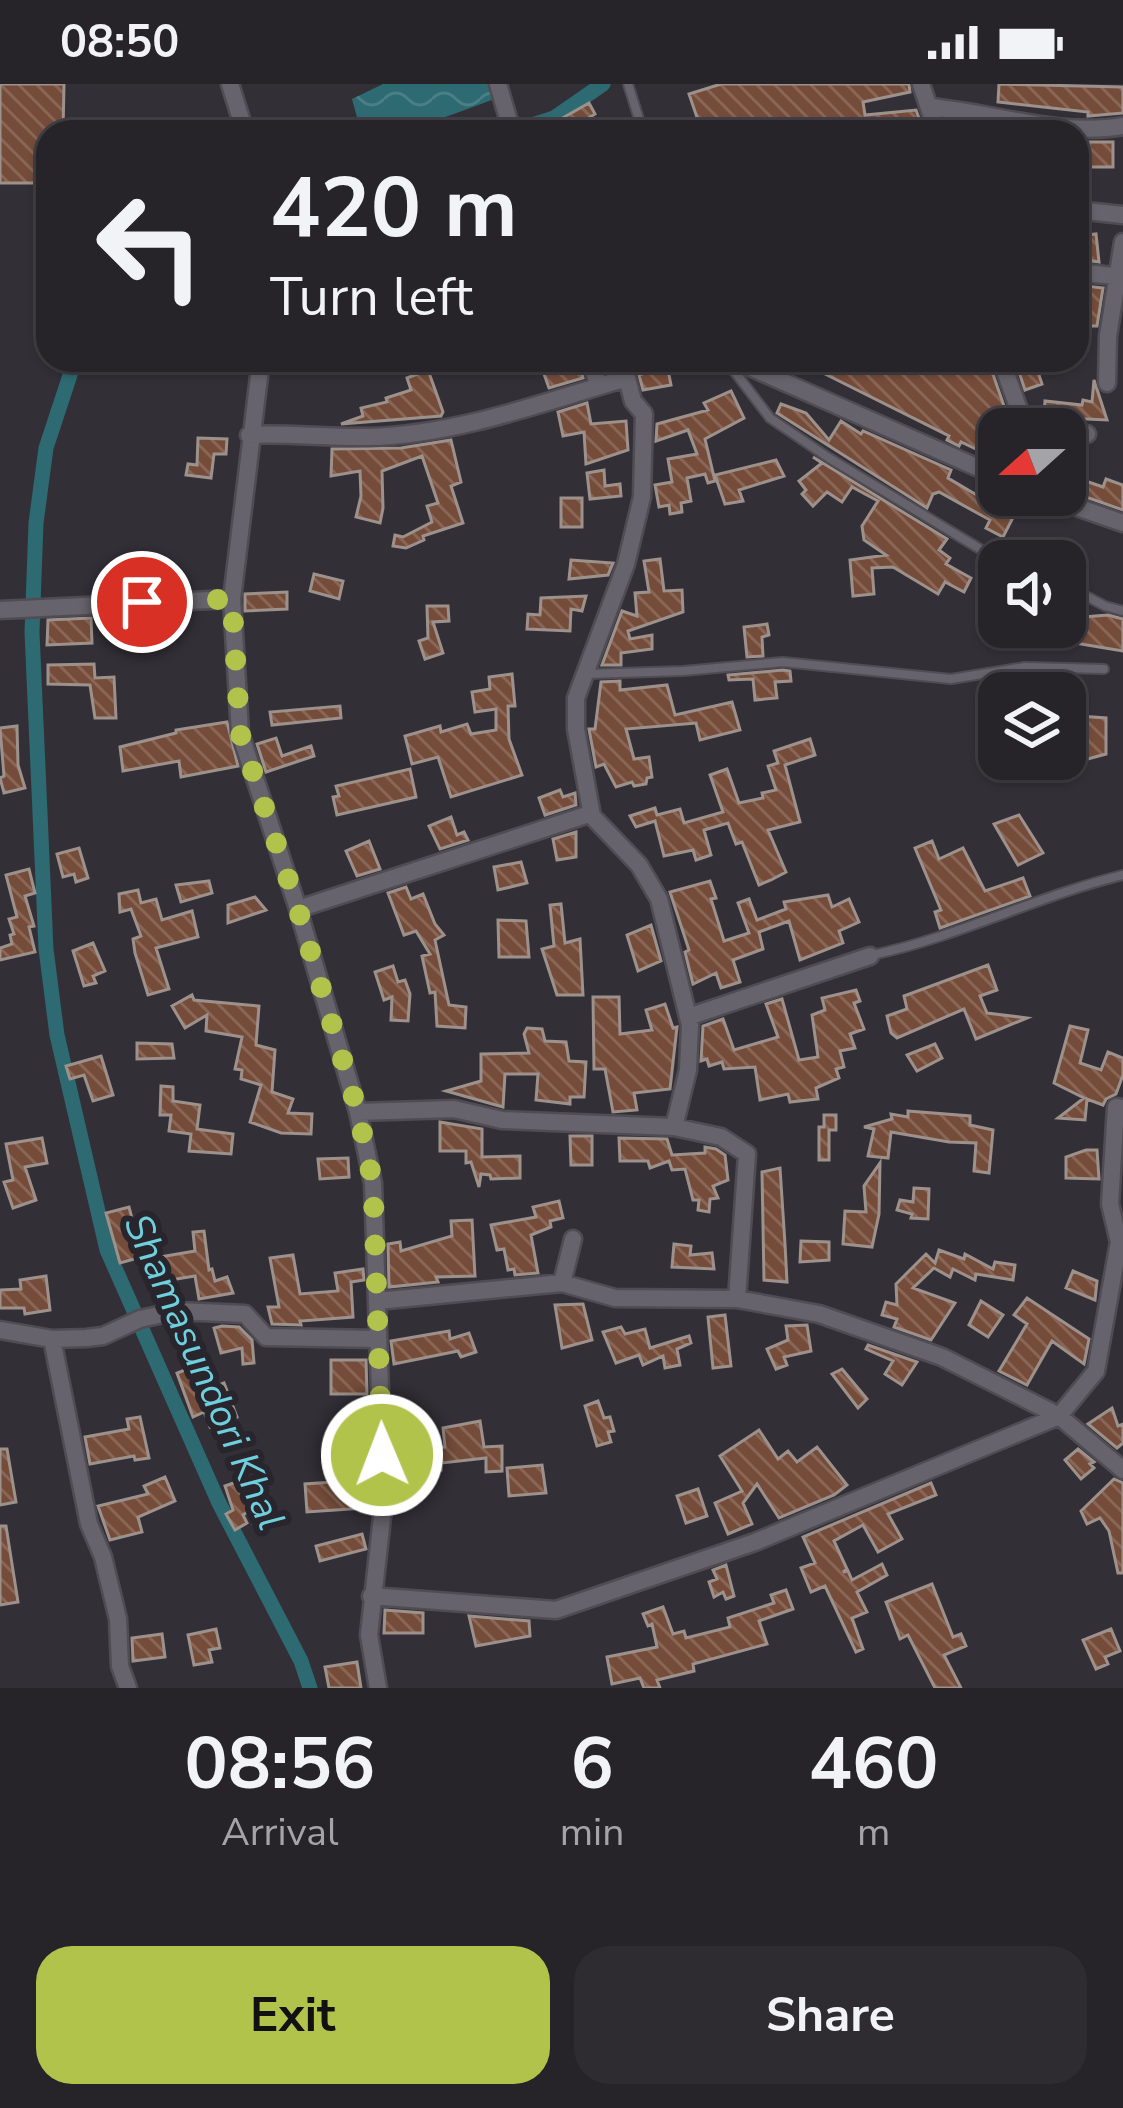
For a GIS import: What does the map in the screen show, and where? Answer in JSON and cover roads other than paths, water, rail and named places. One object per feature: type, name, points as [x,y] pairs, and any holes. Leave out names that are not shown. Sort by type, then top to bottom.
[{"type":"street","points":[[230,84],[241,120]]},
{"type":"street","points":[[498,84],[508,120]]},
{"type":"street","points":[[921,84],[934,120]]},
{"type":"street","points":[[930,107],[999,120]]},
{"type":"street","points":[[1089,130],[1123,126]]},
{"type":"street","points":[[1089,211],[1123,214]]},
{"type":"street","points":[[1108,383],[1108,336],[1123,242]]},
{"type":"street","points":[[1089,273],[1120,276]]},
{"type":"street","points":[[259,372],[232,599],[240,733],[358,1112],[373,1183],[381,1421],[377,1428],[386,1481],[369,1634],[378,1688]]},
{"type":"street","points":[[594,372],[598,386]]},
{"type":"street","points":[[249,435],[306,432],[368,437],[423,431],[620,380],[622,372]]},
{"type":"street","points":[[626,372],[644,414],[642,497],[615,597],[576,698],[576,729],[592,816],[640,866],[658,898],[688,1016],[688,1070],[674,1127]]},
{"type":"street","points":[[758,372],[978,468]]},
{"type":"street","points":[[1005,372],[1018,408]]},
{"type":"street","points":[[1086,510],[1123,523]]},
{"type":"street","points":[[0,610],[232,599]]},
{"type":"street","points":[[298,909],[584,816]]},
{"type":"street","points":[[688,1016],[870,956]]},
{"type":"street","points":[[371,1596],[556,1610],[754,1542],[1059,1417],[1096,1371],[1121,1242],[1116,1206],[1120,1108]]},
{"type":"street","points":[[358,1112],[454,1109],[502,1120],[674,1127],[721,1137],[747,1154],[737,1299]]},
{"type":"street","points":[[562,1283],[573,1238]]},
{"type":"street","points":[[377,1301],[562,1283],[615,1298],[737,1299],[819,1314],[942,1357],[1059,1417],[1123,1470]]},
{"type":"street","points":[[0,1330],[52,1339],[104,1336],[140,1318],[177,1311],[245,1314],[266,1337],[378,1339]]},
{"type":"street","points":[[52,1339],[88,1524],[104,1557],[118,1618],[120,1666],[128,1688]]},
{"type":"lane","points":[[628,84],[639,120]]},
{"type":"lane","points":[[738,372],[770,418],[978,547]]},
{"type":"lane","points":[[1086,596],[1123,611]]},
{"type":"lane","points":[[584,674],[783,662],[951,679],[1025,667],[1104,669]]},
{"type":"lane","points":[[870,956],[1123,875]]},
{"type":"water","points":[[383,84],[491,84],[494,99],[434,120],[358,120],[352,99]]},
{"type":"waterway","name":"Shamasundori Khal","points":[[548,120],[603,84]]},
{"type":"waterway","name":"Shamasundori Khal","points":[[71,372],[46,448],[36,523],[32,632],[46,949],[57,1035],[107,1250],[219,1503],[301,1661],[310,1688]]}]
